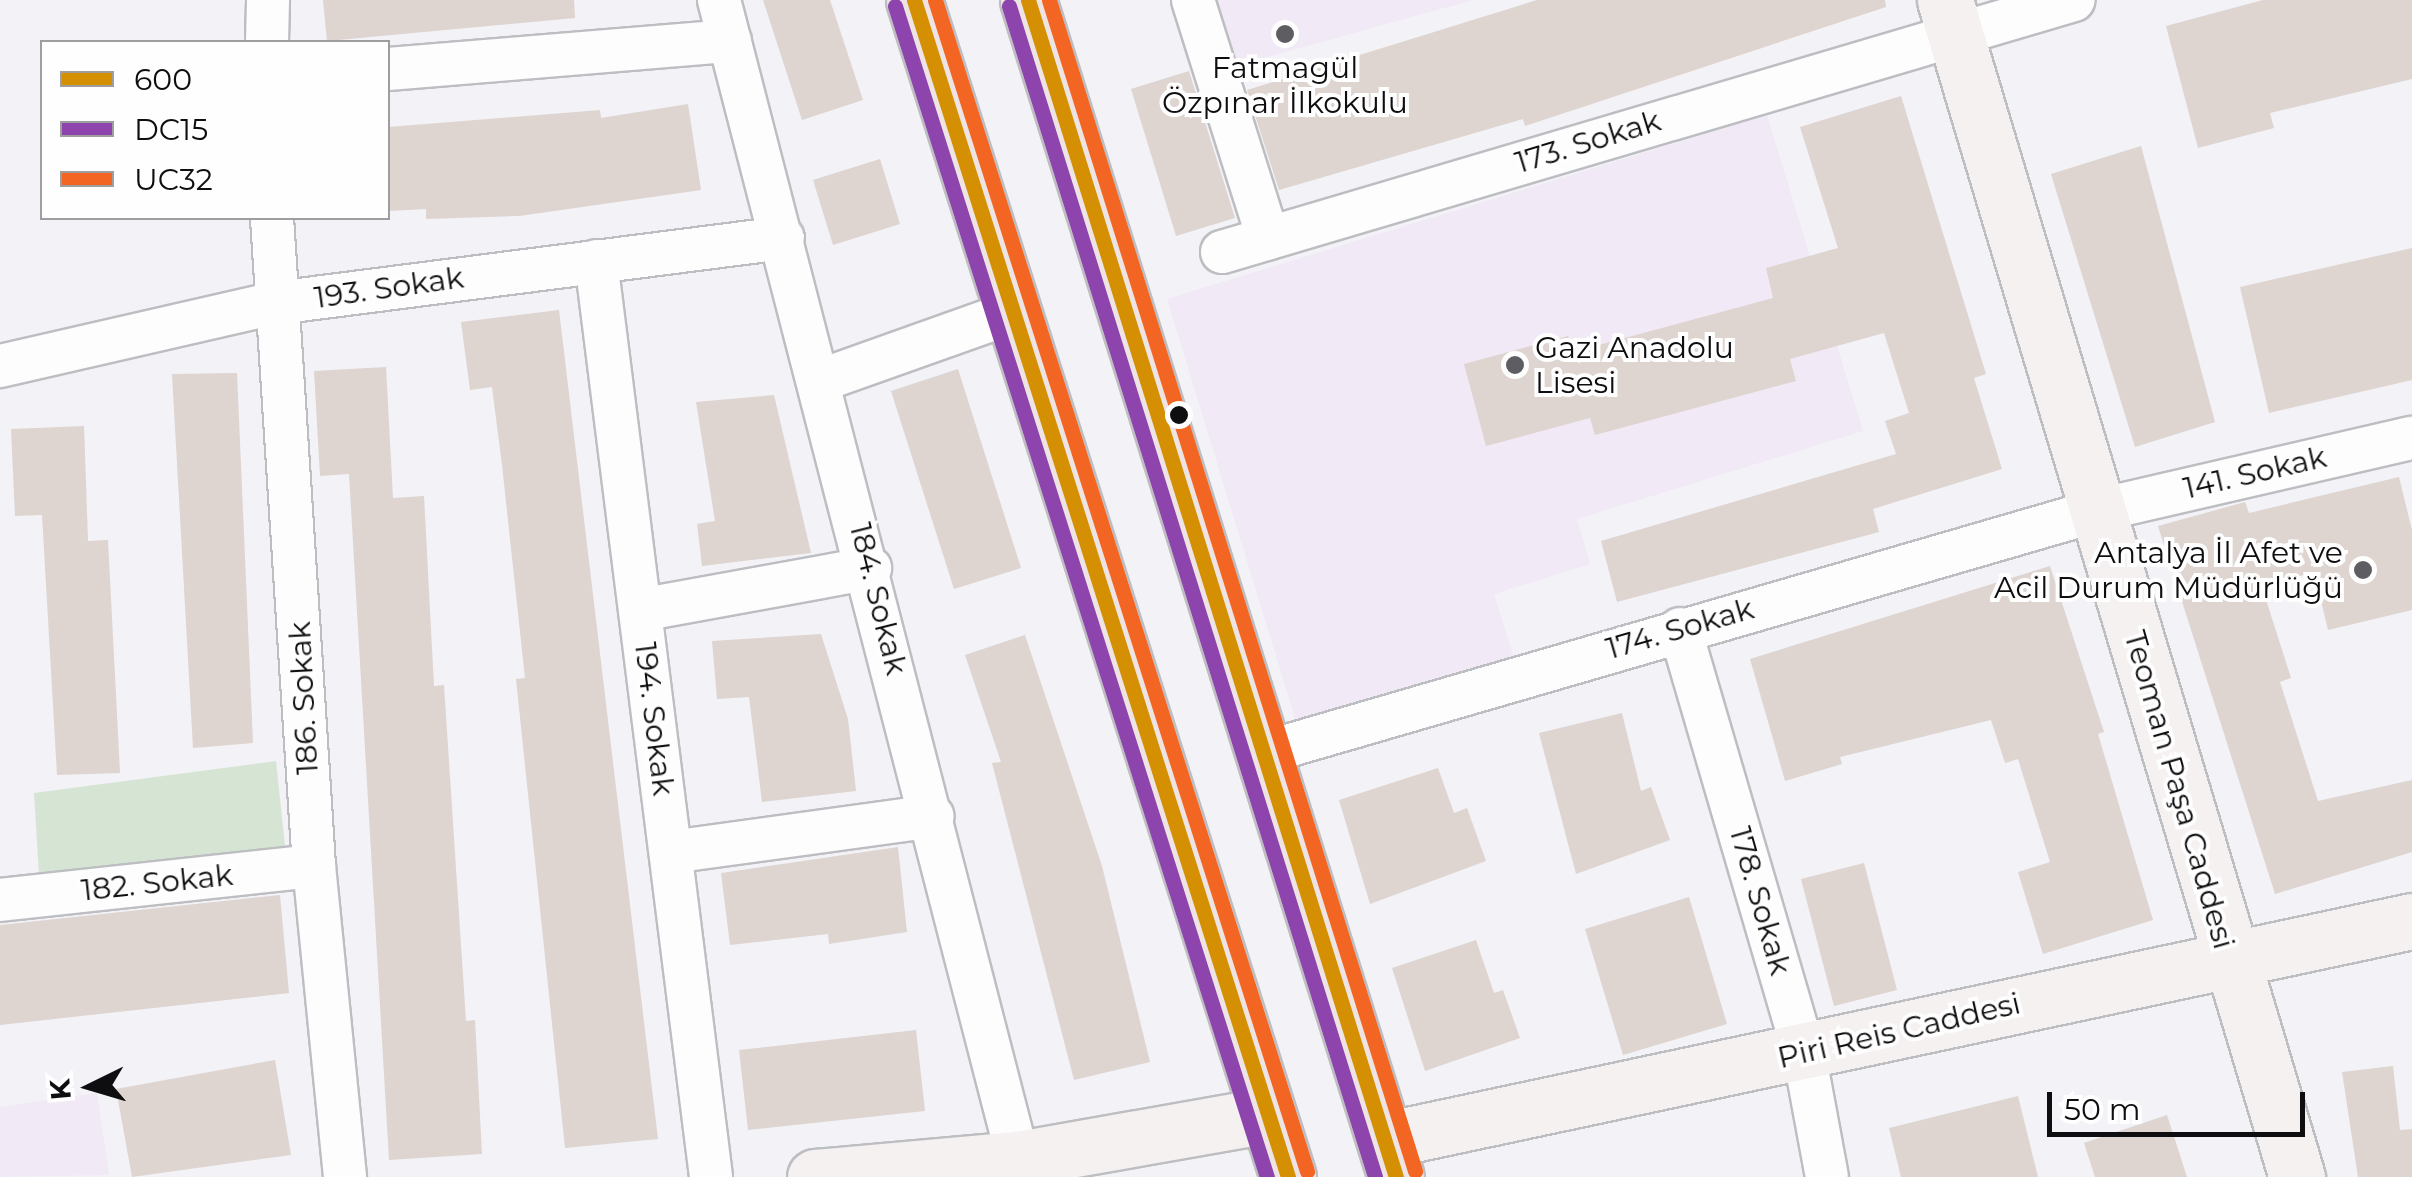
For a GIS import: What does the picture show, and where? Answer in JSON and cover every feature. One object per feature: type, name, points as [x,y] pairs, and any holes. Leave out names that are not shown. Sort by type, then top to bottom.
[{"type":"main road","points":[[914,0],[1010,313],[1288,1177]]},
{"type":"main road","points":[[1028,0],[1390,1159]]},
{"type":"street","points":[[267,40],[268,0]]},
{"type":"street","name":"184. Sokak","points":[[720,0],[822,380],[1018,1159]]},
{"type":"street","points":[[1193,0],[1268,238]]},
{"type":"street","name":"173. Sokak","points":[[1222,252],[1950,16],[2074,0]]},
{"type":"street","name":"Teoman Paşa Caddesi","points":[[1950,16],[2099,510],[2227,957],[2297,1177]]},
{"type":"street","points":[[390,70],[730,41]]},
{"type":"street","name":"186. Sokak","points":[[272,220],[314,866],[344,1177]]},
{"type":"street","name":"193. Sokak","points":[[0,366],[276,304],[783,238]]},
{"type":"street","name":"194. Sokak","points":[[596,260],[712,1177]]},
{"type":"street","points":[[822,380],[1010,313]]},
{"type":"street","name":"141. Sokak","points":[[2099,510],[2412,438]]},
{"type":"street","name":"174. Sokak","points":[[1263,754],[1680,628],[2099,510]]},
{"type":"street","points":[[640,610],[870,568]]},
{"type":"street","name":"178. Sokak","points":[[1680,628],[1804,1053],[1827,1177]]},
{"type":"street","points":[[671,852],[933,816]]},
{"type":"street","name":"182. Sokak","points":[[0,900],[314,866]]},
{"type":"street","name":"Piri Reis Caddesi","points":[[1390,1159],[1804,1053],[2227,957],[2412,921]]},
{"type":"street","points":[[815,1177],[1018,1159],[1075,1162],[1267,1114]]},
{"type":"shaded area","name":"Fatmagül Özpınar İlkokulu","points":[[1209,0],[1473,0],[1228,68]]},
{"type":"shaded area","name":"Gazi Anadolu Lisesi","points":[[1767,115],[1863,431],[1577,519],[1590,564],[1494,594],[1515,662],[1298,728],[1167,299]]},
{"type":"shaded area","points":[[97,1093],[109,1175],[0,1177],[0,1107]]},
{"type":"green space","points":[[276,761],[285,846],[39,874],[34,793]]},
{"type":"building","points":[[323,0],[574,0],[575,18],[327,40]]},
{"type":"building","points":[[763,0],[830,0],[863,100],[802,120]]},
{"type":"building","points":[[1537,0],[1885,0],[1886,7],[1525,126],[1523,119],[1279,190],[1247,90]]},
{"type":"building","points":[[2263,0],[2412,0],[2412,79],[2270,113],[2274,128],[2198,148],[2166,26]]},
{"type":"building","points":[[1189,71],[1235,218],[1176,236],[1131,89]]},
{"type":"building","points":[[1901,96],[1986,374],[1974,378],[2002,469],[1873,509],[1879,532],[1617,602],[1601,541],[1896,454],[1885,421],[1909,413],[1884,333],[1790,359],[1796,381],[1595,435],[1590,418],[1486,446],[1464,364],[1568,336],[1573,352],[1773,298],[1766,268],[1838,248],[1800,127]]},
{"type":"building","points":[[688,104],[701,190],[519,216],[426,219],[426,209],[390,211],[390,127],[600,110],[601,118]]},
{"type":"building","points":[[2141,146],[2215,422],[2135,447],[2051,174]]},
{"type":"building","points":[[880,159],[900,224],[833,245],[813,180]]},
{"type":"building","points":[[2412,248],[2412,380],[2269,413],[2240,287]]},
{"type":"building","points":[[559,310],[658,1139],[565,1148],[516,679],[525,678],[502,465],[492,387],[470,390],[461,322]]},
{"type":"building","points":[[386,367],[393,498],[424,496],[434,686],[444,685],[466,1021],[475,1020],[482,1154],[389,1160],[349,474],[320,476],[314,371]]},
{"type":"building","points":[[958,369],[1021,568],[954,589],[891,391]]},
{"type":"building","points":[[237,373],[253,743],[193,748],[172,374]]},
{"type":"building","points":[[774,395],[811,553],[702,566],[697,524],[715,521],[696,402]]},
{"type":"building","points":[[84,426],[88,541],[108,540],[120,773],[57,775],[42,515],[15,516],[11,429]]},
{"type":"building","points":[[2399,477],[2412,530],[2412,610],[2328,630],[2314,572],[2262,587],[2291,678],[2280,682],[2318,801],[2412,780],[2412,852],[2275,894],[2158,526],[2245,502],[2249,513]]},
{"type":"building","points":[[2050,566],[2104,732],[2098,734],[2153,920],[2043,954],[2018,872],[2050,862],[2018,759],[2005,763],[1991,720],[1840,757],[1842,764],[1785,781],[1750,659]]},
{"type":"building","points":[[821,634],[848,719],[856,791],[762,802],[749,697],[717,699],[712,641]]},
{"type":"building","points":[[1025,635],[1102,866],[1150,1062],[1074,1080],[992,763],[1001,762],[965,655]]},
{"type":"building","points":[[1622,713],[1641,791],[1651,787],[1670,840],[1576,874],[1539,733]]},
{"type":"building","points":[[1438,768],[1454,813],[1467,808],[1486,861],[1370,904],[1339,800]]},
{"type":"building","points":[[898,847],[907,932],[829,944],[828,934],[730,945],[721,873]]},
{"type":"building","points":[[1864,863],[1897,990],[1834,1006],[1801,879]]},
{"type":"building","points":[[280,895],[289,993],[0,1025],[0,925]]},
{"type":"building","points":[[1689,897],[1727,1024],[1623,1055],[1585,929]]},
{"type":"building","points":[[1476,940],[1494,993],[1503,990],[1520,1038],[1425,1071],[1392,968]]},
{"type":"building","points":[[916,1030],[925,1111],[748,1130],[739,1050]]},
{"type":"building","points":[[275,1060],[291,1155],[132,1177],[116,1089]]},
{"type":"building","points":[[2393,1066],[2400,1130],[2412,1129],[2412,1177],[2358,1177],[2342,1072]]},
{"type":"building","points":[[2018,1096],[2038,1177],[1901,1177],[1889,1128]]},
{"type":"building","points":[[2167,1115],[2187,1177],[2095,1177],[2084,1143]]},
{"type":"transit line","name":"600","points":[[914,0],[1288,1177]]},
{"type":"transit line","name":"UC32","points":[[935,0],[1307,1171]]},
{"type":"transit line","name":"600","points":[[1028,0],[1396,1177]]},
{"type":"transit line","name":"UC32","points":[[1049,0],[1415,1171]]},
{"type":"transit line","name":"DC15","points":[[895,6],[1267,1177]]},
{"type":"transit line","name":"DC15","points":[[1009,6],[1375,1177]]},
{"type":"place","name":"Fatmagül Özpınar İlkokulu","points":[[1285,34]]},
{"type":"place","name":"Gazi Anadolu Lisesi","points":[[1515,365]]},
{"type":"place","name":"Antalya İl Afet ve Acil Durum Müdürlüğü","points":[[2363,570]]}]
